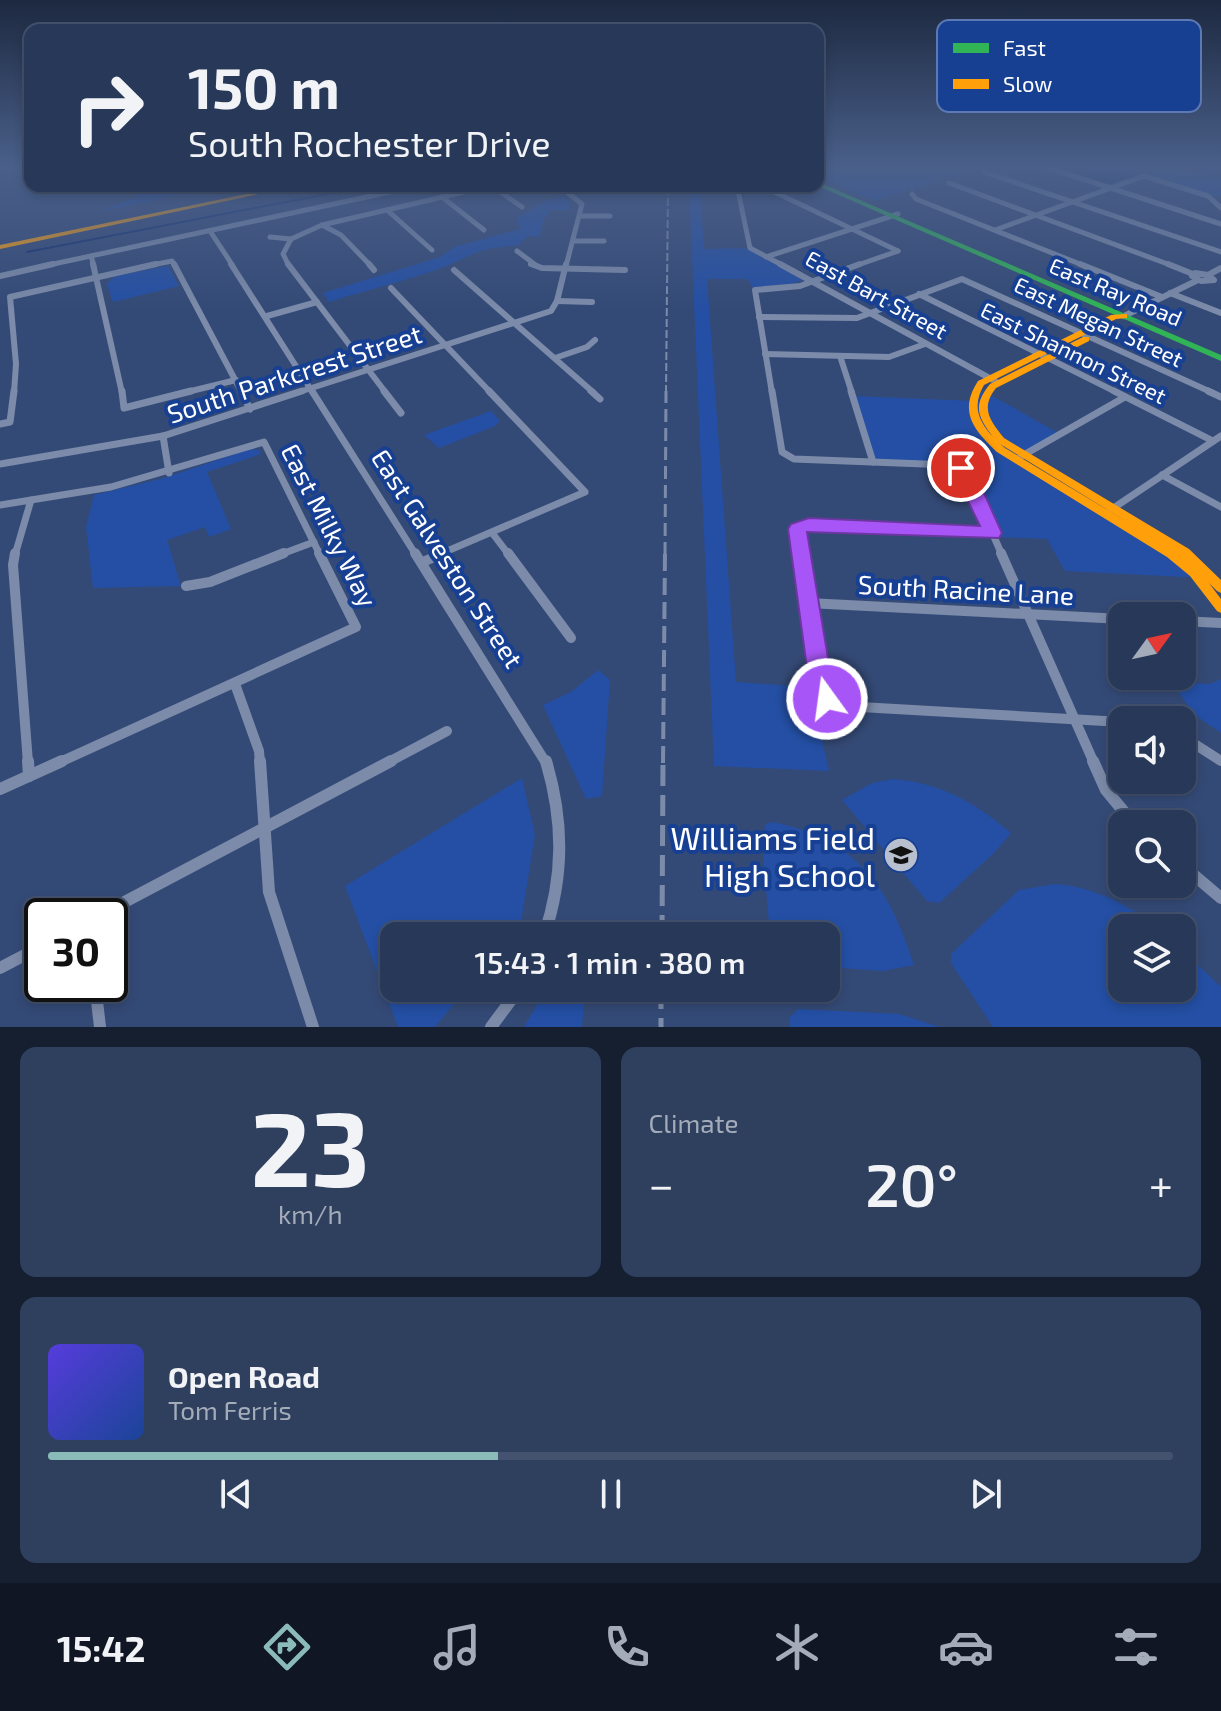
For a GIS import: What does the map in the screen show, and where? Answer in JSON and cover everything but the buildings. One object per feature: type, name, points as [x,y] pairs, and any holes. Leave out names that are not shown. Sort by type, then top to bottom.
[{"type":"main road","points":[[0,238],[122,214]]},
{"type":"main road","points":[[0,248],[159,214]]},
{"type":"main road","name":"East Ray Road","points":[[894,215],[1221,350]]},
{"type":"main road","name":"East Ray Road","points":[[1128,314],[1221,358]]},
{"type":"main road","points":[[1128,314],[1114,317],[1086,335],[994,381],[982,400],[982,414],[1019,458],[1185,552],[1221,588]]},
{"type":"main road","points":[[1110,511],[1184,563],[1221,608]]},
{"type":"street","points":[[0,276],[289,214]]},
{"type":"street","points":[[270,237],[291,239],[322,225],[370,214]]},
{"type":"street","points":[[391,214],[432,250]]},
{"type":"street","points":[[464,214],[484,230]]},
{"type":"street","name":"East Bart Street","points":[[742,214],[747,245],[994,381]]},
{"type":"street","points":[[823,214],[898,251],[795,287],[756,289],[782,450],[788,457],[960,468],[966,472],[1108,794],[1122,810]]},
{"type":"street","points":[[954,214],[1162,297]]},
{"type":"street","points":[[1033,214],[1196,277],[1213,281],[1208,275],[1221,268]]},
{"type":"street","points":[[994,230],[1039,214]]},
{"type":"street","points":[[1111,214],[1221,252]]},
{"type":"street","points":[[1190,214],[1221,224]]},
{"type":"street","points":[[766,257],[894,215]]},
{"type":"street","points":[[592,302],[557,301],[581,216],[610,216]]},
{"type":"street","points":[[322,225],[341,235],[374,270]]},
{"type":"street","name":"East Galveston Street","points":[[210,231],[267,316],[545,758],[563,827],[549,922]]},
{"type":"street","points":[[291,239],[283,254],[285,261],[401,413]]},
{"type":"street","points":[[574,241],[604,241]]},
{"type":"street","points":[[517,251],[532,265],[625,270]]},
{"type":"street","points":[[91,256],[97,290],[118,355],[124,408],[236,380]]},
{"type":"street","points":[[0,424],[10,422],[16,364],[10,297],[172,261],[250,409]]},
{"type":"street","points":[[454,270],[600,399]]},
{"type":"street","points":[[1128,314],[1196,277]]},
{"type":"street","name":"East Megan Street","points":[[919,294],[962,279],[1221,397]]},
{"type":"street","points":[[391,288],[585,492],[423,562]]},
{"type":"street","points":[[1170,293],[1221,313]]},
{"type":"street","points":[[759,317],[850,319],[919,294]]},
{"type":"street","name":"East Shannon Street","points":[[919,294],[1125,397],[1217,438]]},
{"type":"street","name":"South Parkcrest Street","points":[[0,464],[163,436],[516,324],[551,311],[557,301]]},
{"type":"street","points":[[267,316],[317,302]]},
{"type":"street","points":[[555,358],[587,347],[595,340]]},
{"type":"street","points":[[765,354],[891,357],[925,344]]},
{"type":"street","points":[[840,356],[873,462]]},
{"type":"street","points":[[1019,458],[1125,397]]},
{"type":"street","points":[[0,505],[111,487],[169,473],[163,436]]},
{"type":"street","points":[[1110,511],[1217,438]]},
{"type":"street","name":"East Milky Way","points":[[169,473],[264,442],[356,627],[235,684]]},
{"type":"street","points":[[1162,475],[1221,507]]},
{"type":"street","points":[[29,776],[13,565],[31,500]]},
{"type":"street","points":[[993,533],[809,525],[799,528],[796,535],[822,690],[830,701],[843,706],[1108,721]]},
{"type":"street","points":[[493,534],[571,638]]},
{"type":"street","points":[[186,586],[210,582],[314,542]]},
{"type":"street","name":"South Racine Lane","points":[[808,603],[1108,618]]},
{"type":"street","points":[[1196,622],[1221,623]]},
{"type":"street","points":[[0,789],[235,684],[259,751],[269,892],[313,1027]]},
{"type":"street","points":[[128,900],[447,731]]},
{"type":"street","points":[[1196,745],[1221,761]]},
{"type":"street","points":[[1196,877],[1221,898]]},
{"type":"street","points":[[0,968],[24,955]]},
{"type":"street","points":[[97,1002],[100,1027]]},
{"type":"street","points":[[491,1027],[510,1002]]},
{"type":"shaded area","points":[[524,214],[548,214],[539,237],[528,236],[517,246],[491,248],[433,271],[329,302],[323,293],[440,257],[454,247],[520,229],[517,218]]},
{"type":"shaded area","points":[[690,214],[702,214],[704,249],[746,248],[803,280],[789,285],[752,287],[748,279],[707,279],[736,682],[810,687],[829,771],[714,766]]},
{"type":"shaded area","points":[[168,266],[179,286],[113,302],[107,284],[115,276]]},
{"type":"shaded area","points":[[982,390],[1060,434],[1020,458],[1205,578],[1065,571],[1047,539],[995,537],[961,468],[873,462],[852,396],[976,401]]},
{"type":"shaded area","points":[[491,411],[500,421],[495,426],[439,448],[424,435]]},
{"type":"shaded area","points":[[250,449],[259,450],[261,454],[207,472],[231,529],[209,537],[205,527],[167,540],[181,586],[93,588],[86,527],[94,495],[164,478]]},
{"type":"shaded area","points":[[598,670],[610,680],[602,796],[586,799],[543,705],[571,692]]},
{"type":"shaded area","points":[[1221,679],[1221,733],[1196,716],[1196,706],[1188,706],[1179,693],[1180,690],[1196,690],[1196,683],[1210,684]]},
{"type":"shaded area","points":[[522,778],[535,835],[521,922],[380,922],[380,979],[345,886]]},
{"type":"shaded area","points":[[893,779],[926,785],[956,796],[1011,833],[993,854],[939,903],[927,901],[842,800],[872,783]]},
{"type":"shaded area","points":[[773,822],[827,841],[848,854],[866,871],[893,912],[914,965],[883,971],[840,968],[840,922],[769,922],[763,854],[765,824]]},
{"type":"shaded area","points":[[1055,884],[1069,886],[1110,898],[1134,911],[1138,914],[1108,914],[1108,1002],[1196,1002],[1196,963],[1221,987],[1221,1027],[993,1027],[951,963],[951,954],[1019,890]]},
{"type":"shaded area","points":[[389,1002],[456,1002],[435,1027],[398,1027]]},
{"type":"shaded area","points":[[539,1002],[584,1002],[582,1027],[524,1027]]},
{"type":"shaded area","points":[[798,1009],[899,1014],[940,1027],[789,1027],[790,1017]]},
{"type":"waterway","points":[[27,252],[224,214]]},
{"type":"railway","points":[[666,393],[668,214]]},
{"type":"railway","points":[[665,555],[666,391]]},
{"type":"railway","points":[[663,763],[665,553]]},
{"type":"railway","points":[[662,922],[663,761]]},
{"type":"railway","points":[[661,1002],[661,1027]]},
{"type":"traffic: fast","points":[[887,214],[1221,358]]},
{"type":"traffic: slow","points":[[0,247],[159,214]]},
{"type":"traffic: slow","points":[[1124,316],[1114,317],[981,383],[972,402],[975,419],[1001,450],[1171,554],[1194,573],[1221,608]]},
{"type":"traffic: slow","points":[[1086,339],[993,386],[984,400],[987,420],[1001,440],[1185,552],[1221,588]]},
{"type":"place","name":"Williams Field High School","points":[[901,855]]},
{"type":"route","points":[[827,699],[822,690],[797,529],[809,525],[993,533],[961,468]]}]
